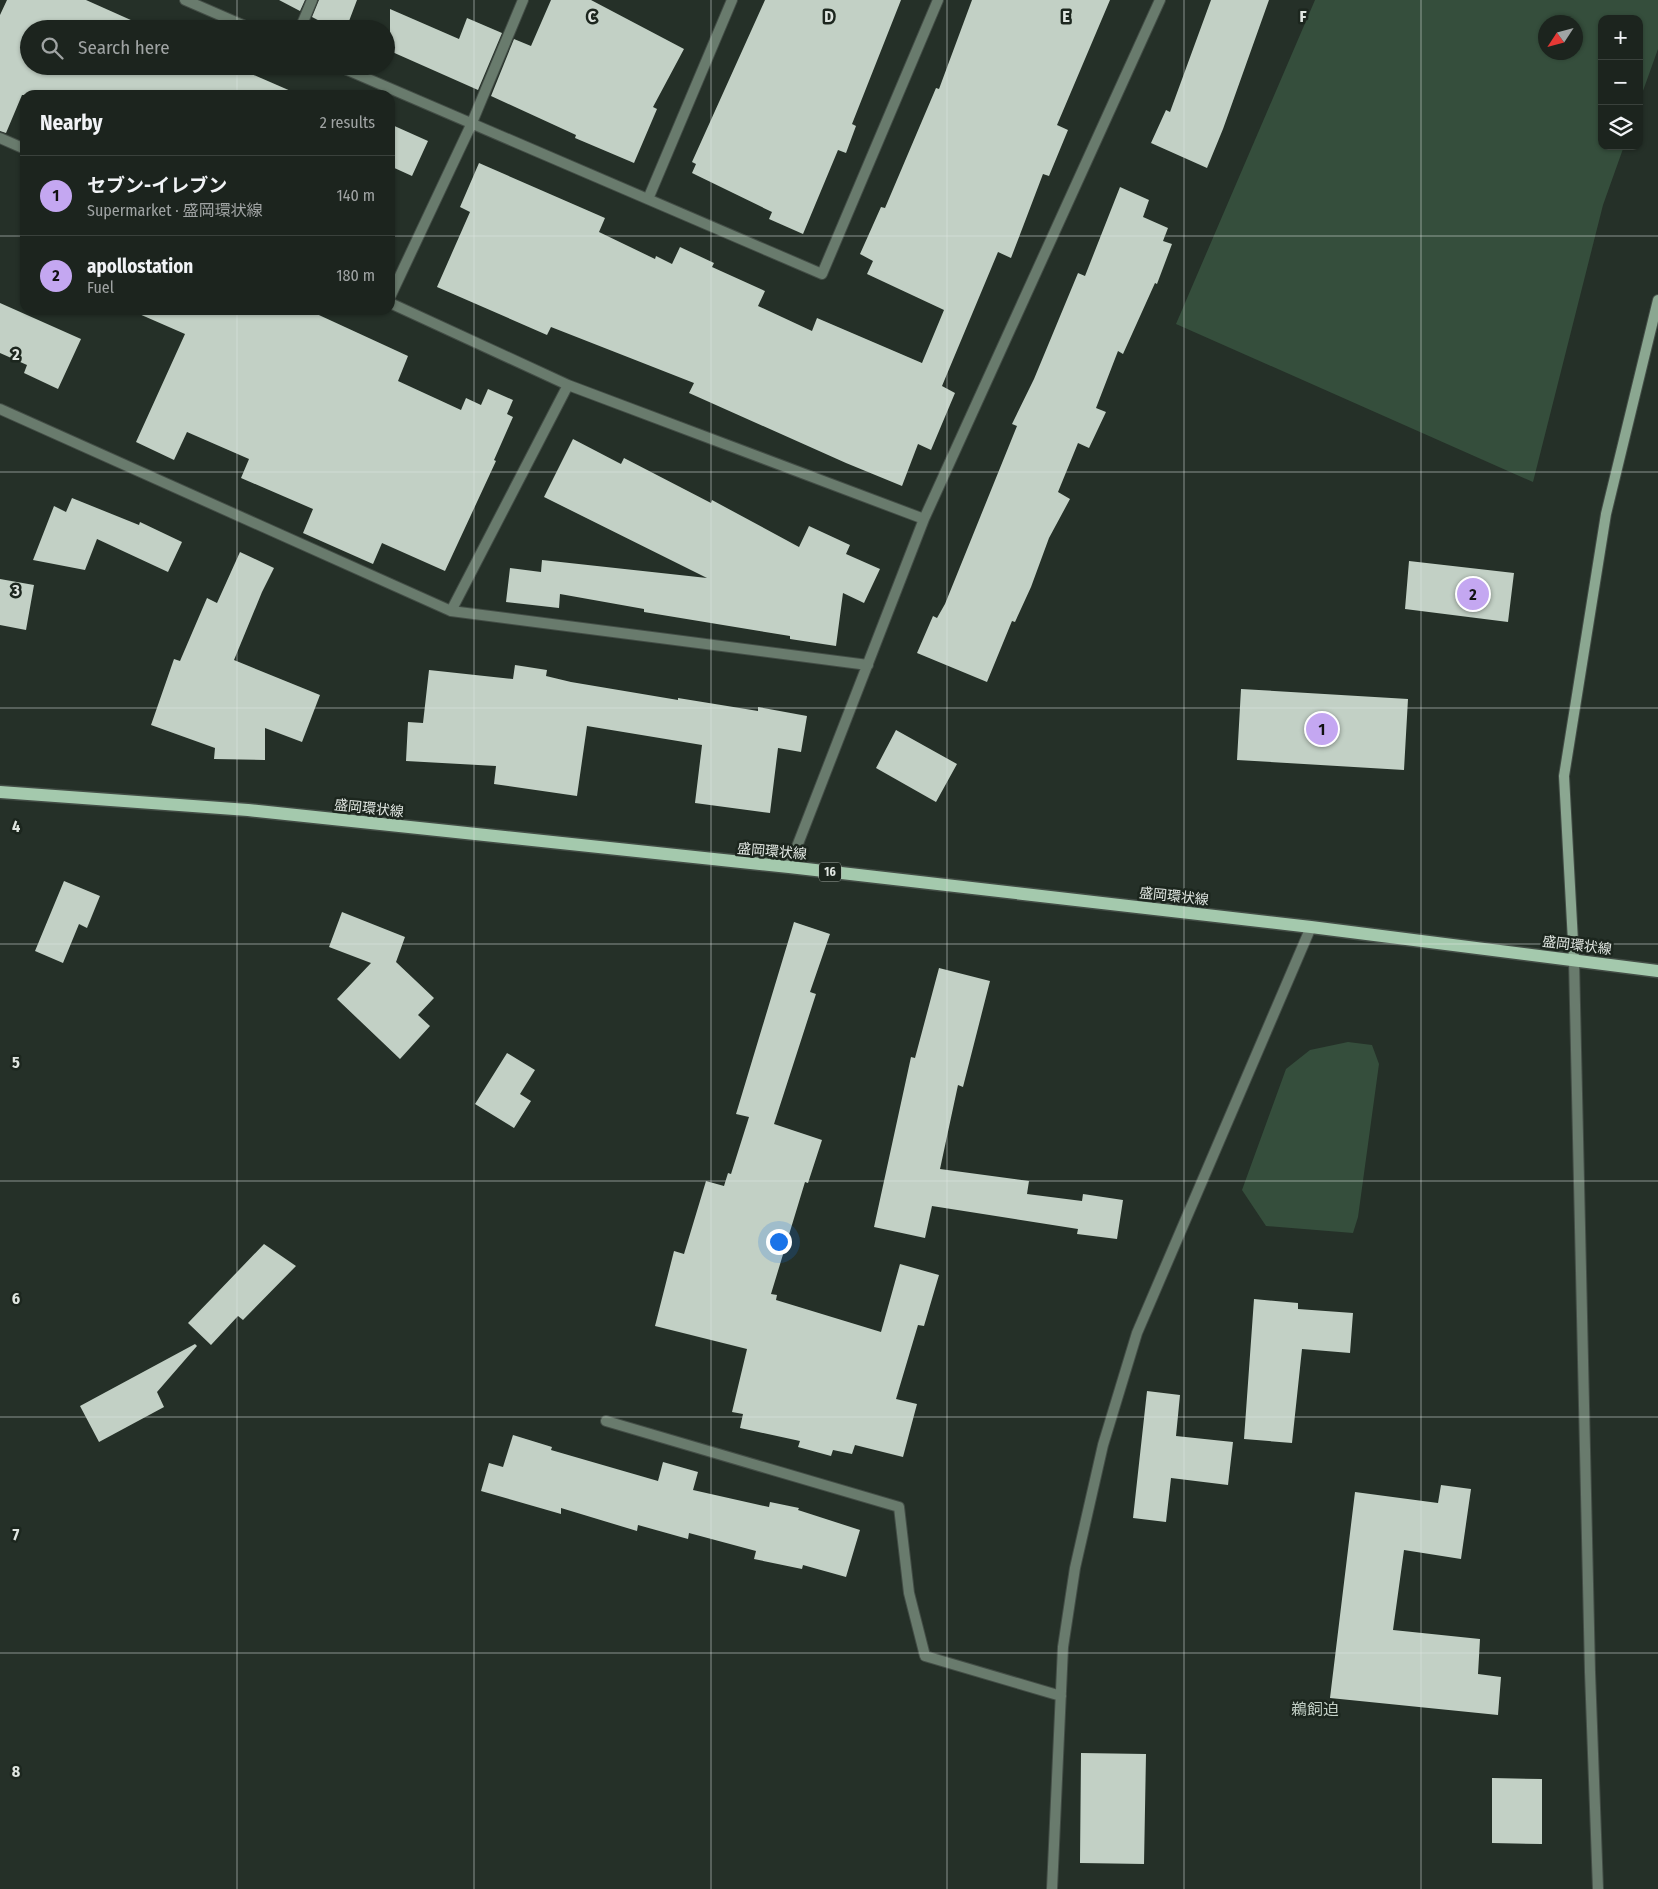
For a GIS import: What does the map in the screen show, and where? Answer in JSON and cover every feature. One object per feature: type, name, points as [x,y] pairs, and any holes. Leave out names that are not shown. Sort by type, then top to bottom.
[{"type":"main road","name":"盛岡環状線","points":[[0,792],[248,810],[789,867],[1311,927],[1658,971]]},
{"type":"street","points":[[185,0],[231,20]]},
{"type":"street","points":[[304,20],[312,0]]},
{"type":"street","points":[[395,286],[471,125],[523,0]]},
{"type":"street","points":[[648,199],[732,0]]},
{"type":"street","points":[[395,91],[822,274],[938,0]]},
{"type":"street","points":[[789,867],[924,519],[1160,0]]},
{"type":"street","points":[[358,75],[392,90]]},
{"type":"street","points":[[0,138],[20,147]]},
{"type":"street","points":[[1598,1889],[1590,1672],[1574,960],[1564,776],[1606,514],[1658,300]]},
{"type":"street","points":[[395,305],[568,385],[924,519]]},
{"type":"street","points":[[451,611],[568,385]]},
{"type":"street","points":[[0,409],[451,611],[868,665]]},
{"type":"street","points":[[1052,1889],[1063,1647],[1075,1568],[1103,1445],[1138,1333],[1311,927]]},
{"type":"street","points":[[606,1421],[899,1507],[909,1593],[925,1656],[1061,1696]]},
{"type":"green space","points":[[1315,0],[1658,0],[1658,49],[1643,91],[1643,15],[1598,15],[1598,150],[1623,150],[1603,205],[1533,482],[1176,324]]},
{"type":"green space","points":[[1348,1042],[1372,1045],[1379,1064],[1358,1217],[1353,1233],[1266,1226],[1242,1190],[1286,1069],[1310,1050]]},
{"type":"building","points":[[7,0],[86,0],[131,20],[20,20],[20,75],[254,75],[288,90],[20,90],[20,100],[6,133],[0,131],[0,15]]},
{"type":"building","points":[[279,0],[305,0],[300,11]]},
{"type":"building","points":[[319,0],[357,0],[349,20],[318,20],[312,17]]},
{"type":"building","points":[[551,0],[591,0],[684,49],[653,107],[657,109],[634,163],[575,138],[576,135],[491,96],[514,39],[531,46]]},
{"type":"building","points":[[765,0],[901,0],[852,124],[856,126],[846,153],[838,150],[803,234],[769,219],[772,212],[692,173],[696,164],[692,162]]},
{"type":"building","points":[[972,0],[1110,0],[1057,125],[1068,130],[1049,176],[1043,174],[1011,258],[998,252],[942,386],[955,393],[931,450],[918,444],[902,486],[689,393],[694,383],[551,327],[547,335],[437,287],[470,212],[460,207],[479,163],[605,218],[599,232],[655,259],[656,256],[672,264],[680,247],[714,263],[712,267],[765,291],[758,306],[812,331],[817,318],[922,363],[944,310],[867,274],[873,261],[860,254],[881,207],[885,208],[936,88],[939,89]]},
{"type":"building","points":[[1211,0],[1269,0],[1223,129],[1207,168],[1151,143],[1166,110],[1170,112]]},
{"type":"building","points":[[390,9],[459,39],[467,18],[502,33],[478,90],[395,53],[395,20],[390,20]]},
{"type":"building","points":[[395,126],[428,141],[412,176],[395,168]]},
{"type":"building","points":[[1120,187],[1149,200],[1143,217],[1168,228],[1163,241],[1172,244],[1157,284],[1155,283],[1123,354],[1118,351],[1096,408],[1106,412],[1089,448],[1078,443],[1058,492],[1070,499],[1049,538],[1031,587],[1015,622],[1012,621],[987,682],[917,653],[933,616],[937,618],[945,604],[1017,426],[1012,424],[1034,379],[1078,273],[1085,276]]},
{"type":"building","points":[[0,303],[20,312],[20,315],[27,315],[81,339],[58,389],[24,373],[27,365],[0,353]]},
{"type":"building","points":[[141,315],[319,315],[408,356],[398,381],[461,410],[466,398],[481,405],[488,389],[513,400],[507,414],[513,417],[494,460],[496,461],[445,571],[382,543],[373,564],[303,533],[313,509],[241,478],[249,459],[187,432],[174,460],[136,442],[185,334]]},
{"type":"building","points":[[573,439],[621,464],[624,458],[711,503],[712,500],[799,547],[809,526],[850,545],[846,554],[880,569],[864,603],[843,593],[836,646],[790,639],[790,636],[644,612],[644,609],[560,594],[559,608],[506,602],[510,568],[541,572],[542,560],[707,578],[544,497]]},
{"type":"building","points":[[72,498],[139,525],[140,522],[182,542],[168,572],[97,539],[85,570],[33,560],[54,506],[66,512]]},
{"type":"building","points":[[240,552],[274,568],[234,660],[320,695],[302,742],[265,728],[265,760],[214,759],[215,748],[151,725],[174,659],[180,661],[207,598],[217,603]]},
{"type":"building","points":[[1409,561],[1514,573],[1508,622],[1405,609]]},
{"type":"building","points":[[0,579],[34,585],[26,630],[0,625]]},
{"type":"building","points":[[515,665],[547,670],[546,676],[571,682],[678,700],[678,698],[758,711],[758,707],[807,716],[801,752],[778,748],[770,813],[695,803],[702,745],[587,726],[577,796],[494,784],[496,766],[406,761],[408,722],[423,723],[429,670],[513,679]]},
{"type":"building","points":[[1241,689],[1408,699],[1404,770],[1237,760]]},
{"type":"building","points":[[896,730],[957,764],[936,802],[876,768]]},
{"type":"building","points":[[64,881],[100,896],[87,928],[79,924],[63,963],[35,951]]},
{"type":"building","points":[[342,912],[405,937],[396,962],[434,998],[418,1015],[430,1026],[400,1059],[337,999],[371,963],[329,947]]},
{"type":"building","points":[[794,922],[830,934],[810,992],[816,994],[774,1124],[822,1140],[808,1183],[805,1182],[771,1294],[777,1295],[776,1300],[881,1332],[900,1264],[939,1275],[924,1326],[918,1325],[896,1399],[917,1404],[903,1457],[855,1445],[852,1454],[833,1450],[831,1456],[798,1447],[800,1441],[740,1428],[743,1414],[732,1412],[747,1349],[655,1326],[674,1251],[684,1254],[706,1181],[724,1186],[728,1173],[731,1174],[749,1117],[736,1114]]},
{"type":"building","points":[[939,968],[990,981],[963,1087],[958,1085],[940,1169],[1029,1181],[1027,1194],[1082,1201],[1083,1194],[1123,1200],[1117,1239],[1077,1234],[1078,1229],[932,1206],[925,1238],[874,1227],[911,1057],[915,1058]]},
{"type":"building","points":[[507,1053],[535,1070],[520,1094],[531,1101],[514,1128],[475,1104]]},
{"type":"building","points":[[264,1244],[296,1266],[243,1320],[238,1316],[211,1345],[188,1323]]},
{"type":"building","points":[[1254,1299],[1298,1303],[1298,1309],[1353,1313],[1350,1353],[1302,1349],[1292,1443],[1244,1439]]},
{"type":"building","points":[[195,1344],[197,1346],[157,1392],[164,1407],[99,1442],[80,1406]]},
{"type":"building","points":[[1147,1391],[1180,1395],[1176,1436],[1233,1442],[1228,1485],[1171,1478],[1166,1522],[1133,1518]]},
{"type":"building","points":[[513,1435],[552,1447],[551,1450],[658,1481],[663,1462],[698,1472],[693,1490],[769,1507],[770,1502],[799,1508],[798,1510],[860,1530],[846,1577],[803,1565],[802,1569],[754,1559],[756,1551],[689,1533],[688,1539],[638,1525],[637,1531],[561,1508],[561,1514],[481,1491],[489,1463],[503,1467]]},
{"type":"building","points":[[1441,1485],[1471,1489],[1461,1559],[1404,1550],[1393,1630],[1480,1639],[1478,1674],[1501,1677],[1498,1715],[1330,1698],[1355,1492],[1438,1503]]},
{"type":"building","points":[[1081,1753],[1146,1754],[1144,1864],[1080,1863]]},
{"type":"building","points":[[1492,1778],[1542,1779],[1542,1844],[1492,1843]]},
{"type":"place","name":"apollostation","points":[[1473,594]]},
{"type":"place","name":"セブン-イレブン","points":[[1322,729]]},
{"type":"district","name":"鵜飼迫","points":[[1315,1709]]}]
